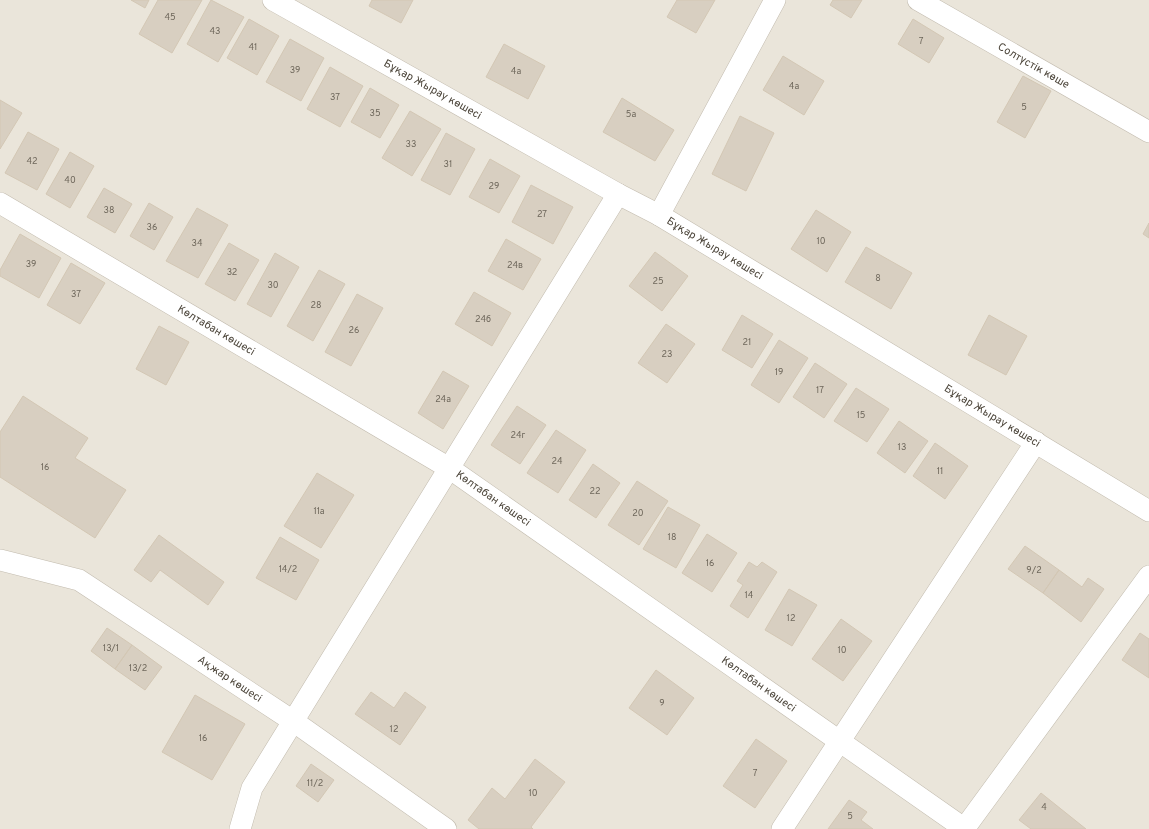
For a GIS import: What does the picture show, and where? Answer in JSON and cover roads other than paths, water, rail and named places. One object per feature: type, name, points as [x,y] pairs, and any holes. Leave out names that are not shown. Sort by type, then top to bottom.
[{"type":"street","name":"Бұқар Жырау көшесі","points":[[273,0],[618,194],[659,215],[1149,511]]},
{"type":"street","points":[[659,215],[776,0]]},
{"type":"street","name":"Солтүстік көше","points":[[918,0],[1149,132]]},
{"type":"street","points":[[240,829],[252,788],[618,194]]},
{"type":"street","name":"Көлтабан көшесі","points":[[0,203],[449,468],[964,829]]},
{"type":"street","points":[[782,829],[1036,442]]},
{"type":"street","name":"Ақжар көшесі","points":[[0,560],[79,580],[293,721],[446,829]]},
{"type":"street","points":[[964,829],[1149,576]]}]
